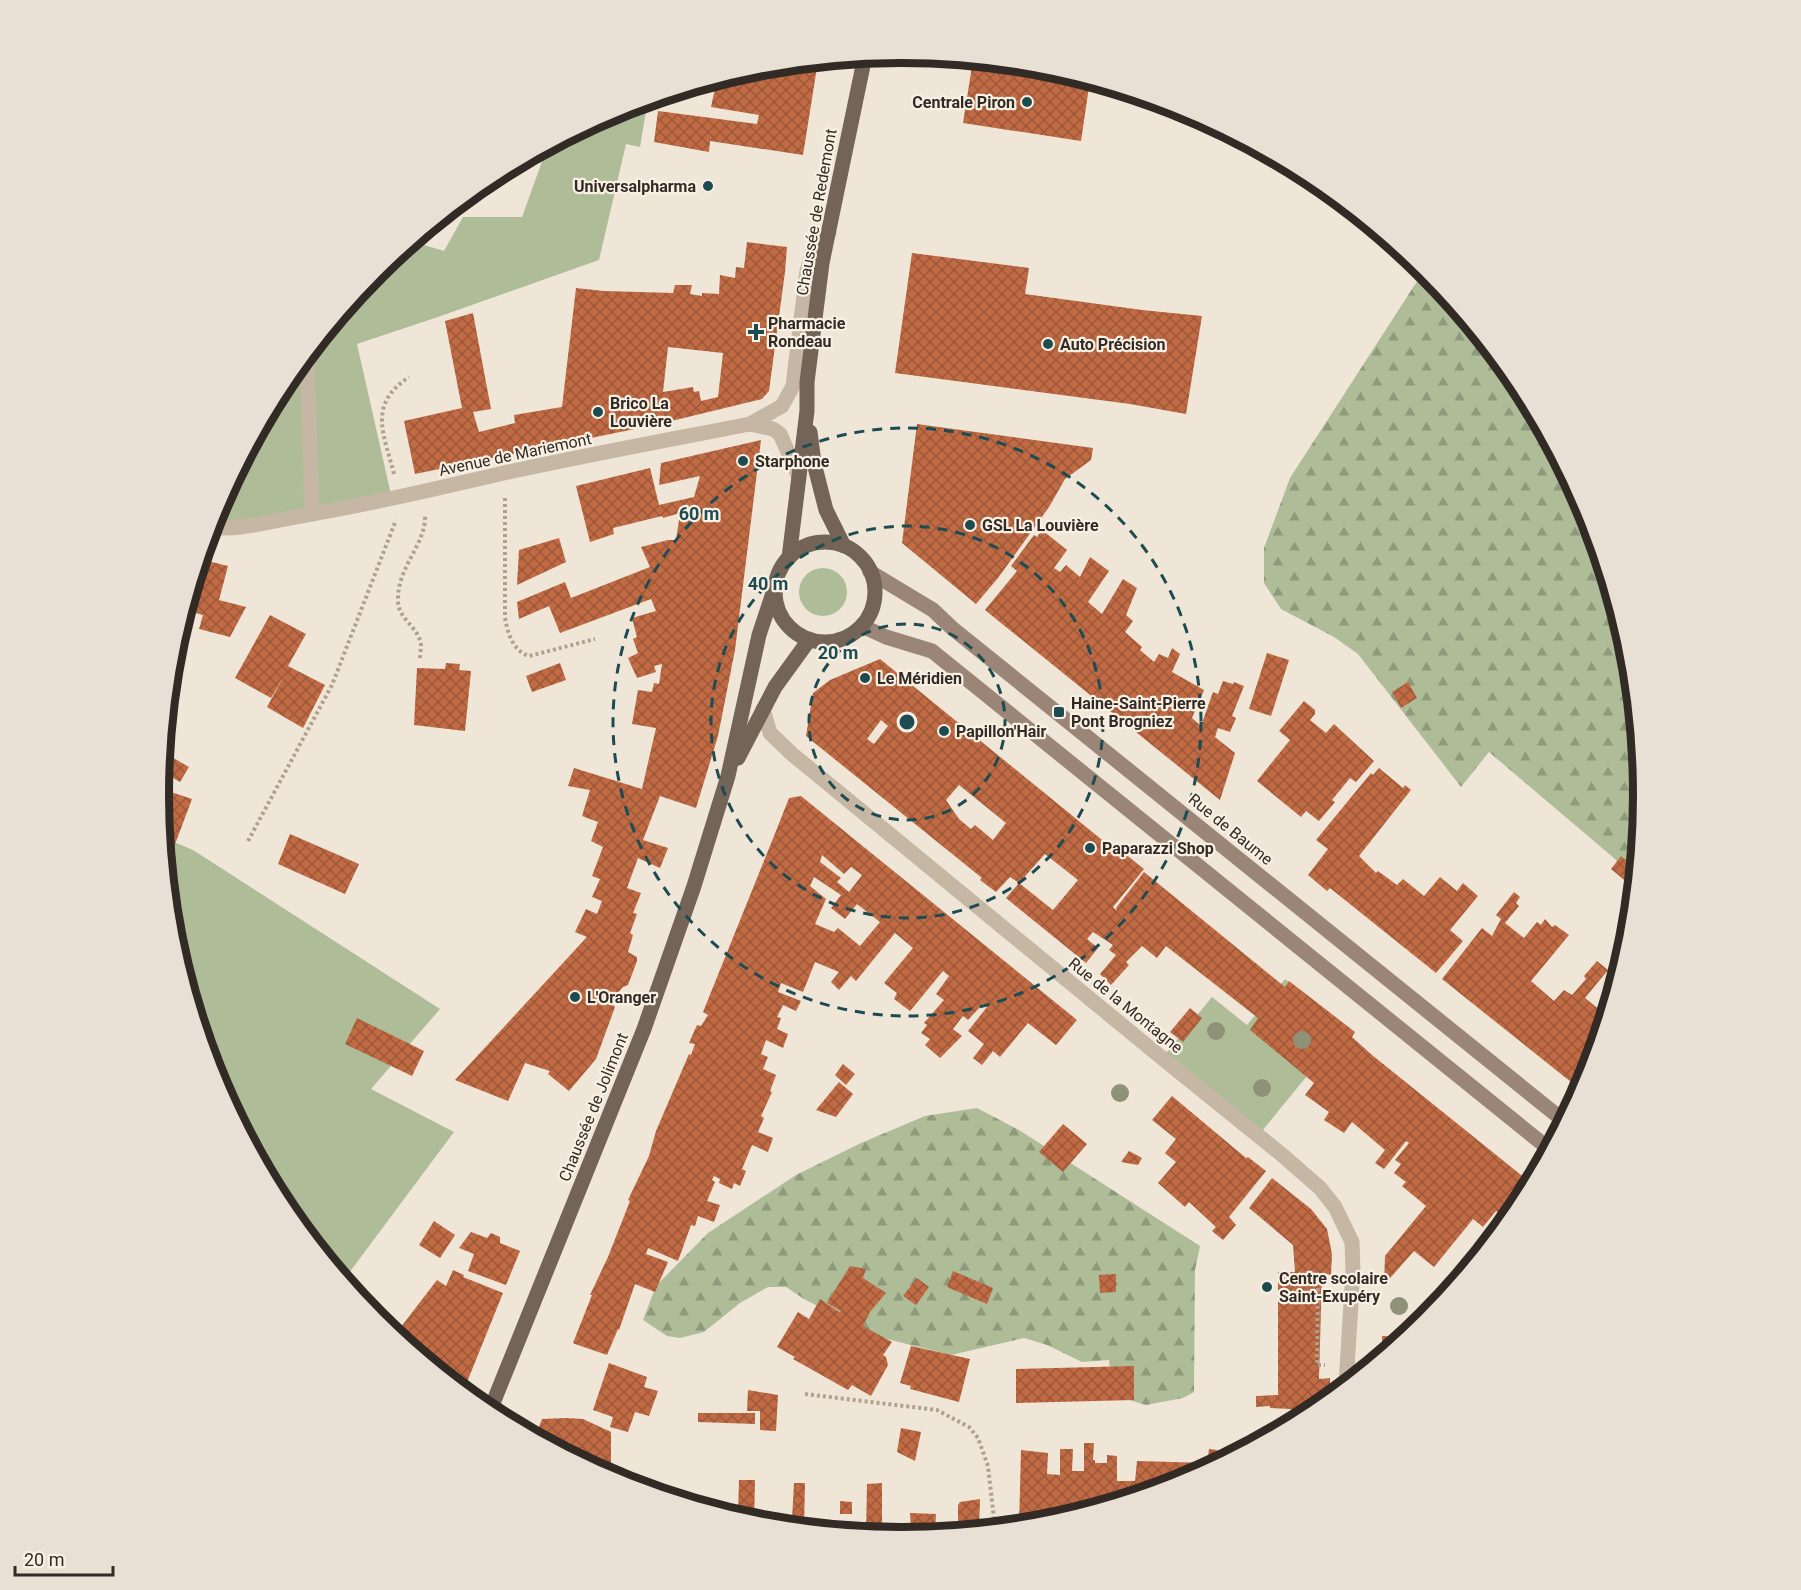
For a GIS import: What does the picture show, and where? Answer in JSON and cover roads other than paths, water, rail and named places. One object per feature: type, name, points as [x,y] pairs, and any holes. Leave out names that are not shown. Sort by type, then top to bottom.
[{"type":"main road","name":"Chaussée de Redemont","points":[[789,558],[822,263],[863,65]]},
{"type":"main road","name":"Chaussée de Redemont","points":[[807,411],[814,463],[826,510],[844,546]]},
{"type":"main road","points":[[815,543],[844,546],[858,555],[870,572],[874,585],[874,600],[870,614],[862,626],[848,637],[826,642],[810,640],[797,634],[779,614],[775,601],[775,587],[779,572],[789,558],[815,543]]},
{"type":"main road","name":"Rue de Baume","points":[[870,572],[933,610],[952,628],[1559,1116]]},
{"type":"main road","name":"Chaussée de Jolimont","points":[[493,1403],[644,1029],[694,886],[728,776],[759,635],[775,587]]},
{"type":"main road","points":[[862,626],[886,637],[932,651],[1543,1144]]},
{"type":"main road","name":"Chaussée de Jolimont","points":[[728,776],[776,687],[810,640]]},
{"type":"street","points":[[750,424],[782,406],[793,386],[807,270],[814,248],[829,232]]},
{"type":"street","points":[[307,367],[312,514]]},
{"type":"street","name":"Avenue de Mariemont","points":[[219,528],[399,498],[506,473],[750,424],[773,429],[780,434],[799,477]]},
{"type":"street","name":"Rue de la Montagne","points":[[763,709],[770,733],[792,754],[1320,1188],[1335,1207],[1352,1242],[1353,1270],[1346,1376]]},
{"type":"place","name":"Centrale Piron","points":[[1027,102]]},
{"type":"place","name":"Universalpharma","points":[[708,186]]},
{"type":"place","name":"Pharmacie Rondeau","points":[[756,332]]},
{"type":"place","name":"Auto Précision","points":[[1048,344]]},
{"type":"place","name":"Brico La Louvière","points":[[598,412]]},
{"type":"place","name":"Starphone","points":[[743,461]]},
{"type":"place","name":"GSL La Louvière","points":[[970,525]]},
{"type":"place","name":"Le Méridien","points":[[865,678]]},
{"type":"place","name":"Haine-Saint-Pierre Pont Brogniez","points":[[1059,712]]},
{"type":"place","name":"Papillon'Hair","points":[[944,731]]},
{"type":"place","name":"Paparazzi Shop","points":[[1090,848]]},
{"type":"place","name":"L'Oranger","points":[[575,997]]},
{"type":"place","name":"Centre scolaire Saint-Exupéry","points":[[1267,1287]]}]
